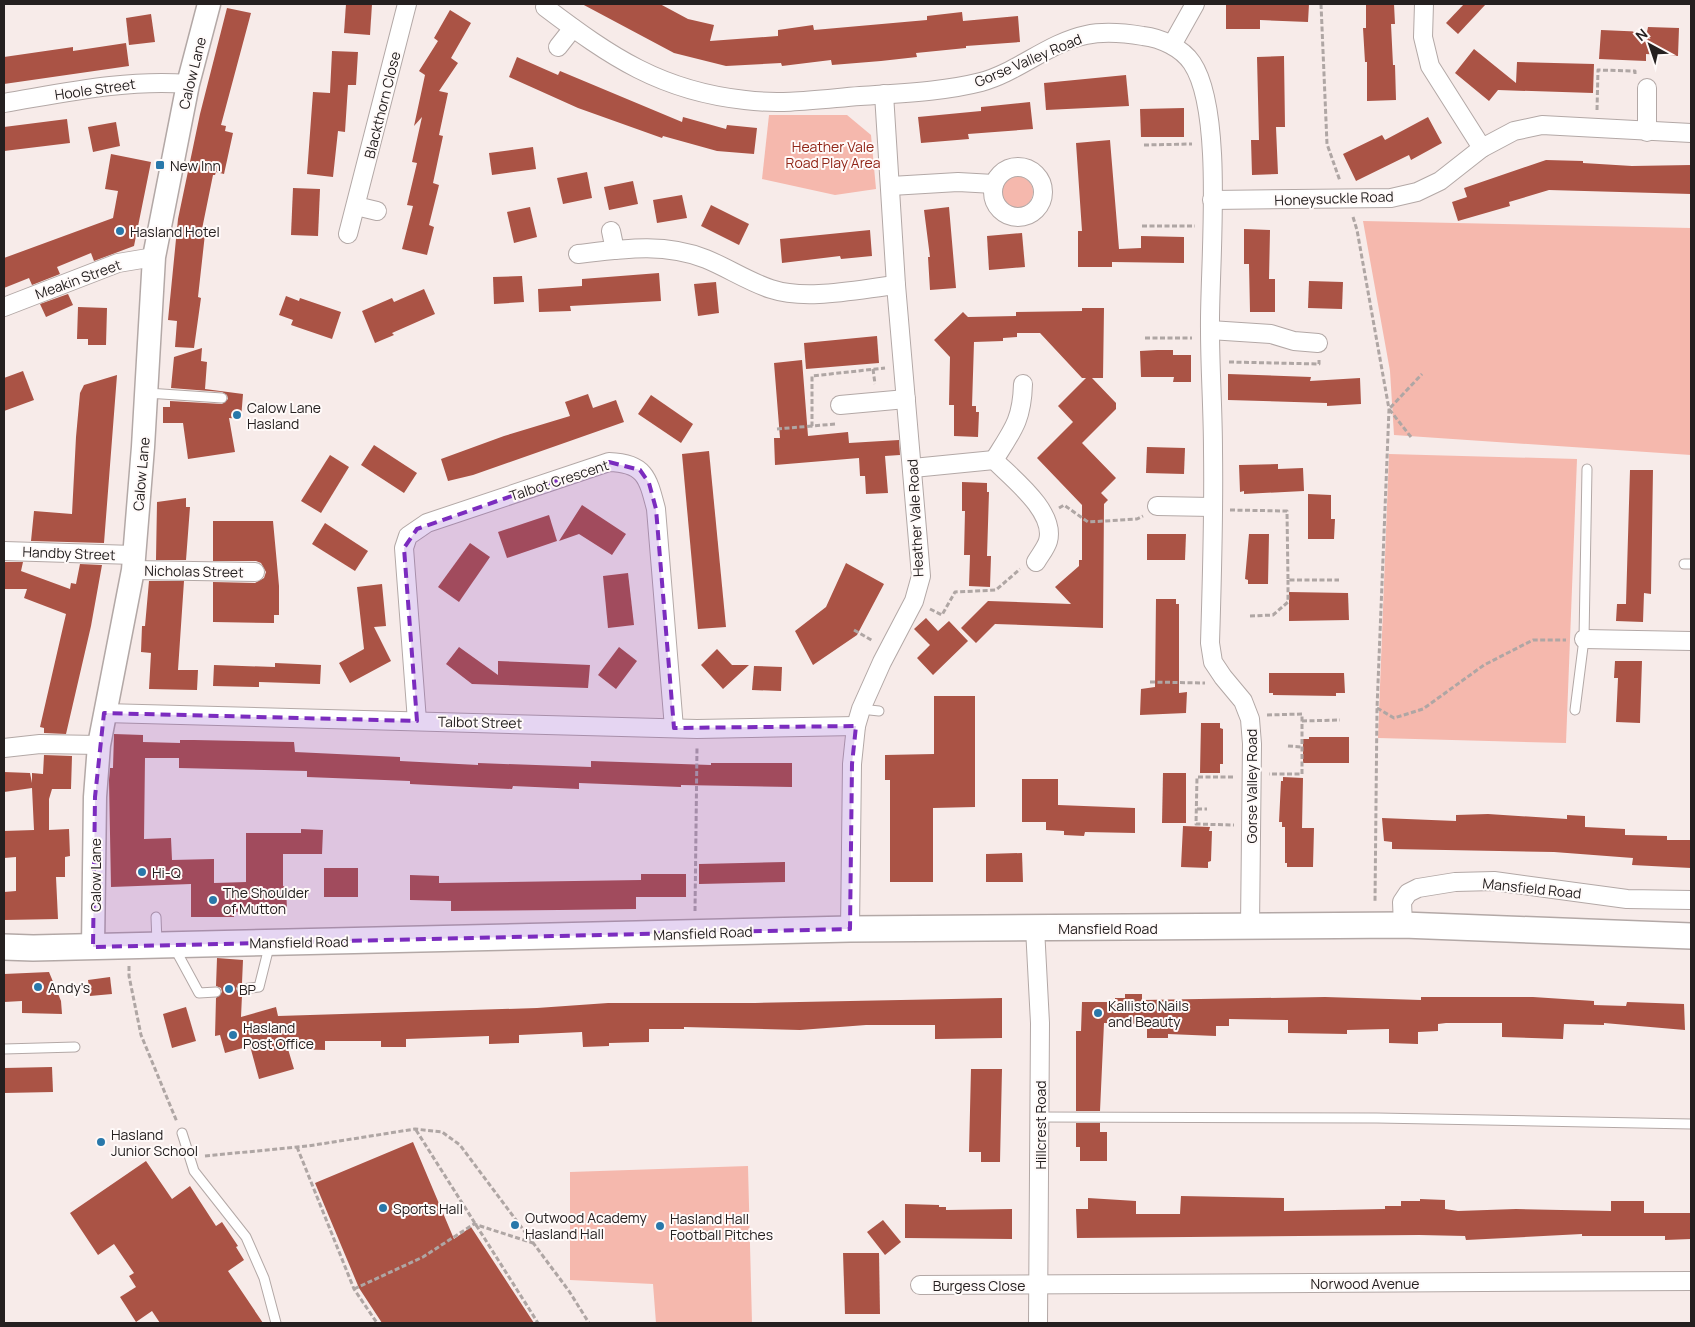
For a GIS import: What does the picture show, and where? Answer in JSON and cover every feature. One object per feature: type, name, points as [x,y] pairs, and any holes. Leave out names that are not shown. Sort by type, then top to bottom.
[{"type":"main road","name":"Mansfield Road","points":[[4,947],[93,947],[850,929],[1403,925],[1691,936]]},
{"type":"street","name":"Calow Lane","points":[[93,947],[95,797],[99,745],[133,563],[154,256],[188,84],[209,4]]},
{"type":"street","name":"Blackthorn Close","points":[[348,234],[407,4]]},
{"type":"street","points":[[1172,45],[1194,4]]},
{"type":"street","points":[[1424,4],[1423,37],[1430,66],[1482,148]]},
{"type":"street","name":"Gorse Valley Road","points":[[545,7],[601,49],[631,66],[686,88],[748,101],[788,101],[940,90],[983,82],[1020,66],[1058,45],[1086,35],[1132,34],[1150,37],[1172,45],[1190,60],[1201,80],[1210,143],[1212,200],[1210,643],[1213,662],[1223,678],[1243,701],[1249,715],[1252,744],[1250,927]]},
{"type":"street","points":[[558,46],[573,28]]},
{"type":"street","name":"Hoole Street","points":[[4,103],[132,83],[162,82],[188,84]]},
{"type":"street","points":[[1647,88],[1647,132]]},
{"type":"street","name":"Heather Vale Road","points":[[850,929],[852,764],[856,726],[861,709],[914,601],[921,576],[896,285],[884,94]]},
{"type":"street","name":"Honeysuckle Road","points":[[1212,200],[1391,198],[1416,192],[1440,181],[1482,148],[1514,130],[1542,125],[1691,134]]},
{"type":"street","points":[[890,186],[958,182],[994,184]]},
{"type":"street","points":[[356,206],[377,211]]},
{"type":"street","points":[[611,231],[614,250]]},
{"type":"street","points":[[578,254],[629,247],[676,250],[704,258],[772,289],[805,294],[896,285]]},
{"type":"street","name":"Meakin Street","points":[[4,308],[118,263],[154,256]]},
{"type":"street","points":[[1210,334],[1271,334],[1294,340],[1318,343]]},
{"type":"street","points":[[994,460],[1016,425],[1020,415],[1022,384]]},
{"type":"street","points":[[840,405],[906,399]]},
{"type":"street","points":[[913,468],[994,460]]},
{"type":"street","points":[[994,460],[1046,516],[1049,529],[1048,542],[1036,562]]},
{"type":"street","name":"Talbot Crescent","points":[[418,721],[404,548],[408,536],[427,523],[609,462],[624,463],[640,470],[649,483],[654,500],[674,728]]},
{"type":"street","points":[[1157,506],[1212,508]]},
{"type":"street","name":"Handby Street","points":[[4,551],[133,563]]},
{"type":"street","name":"Nicholas Street","points":[[133,563],[255,572]]},
{"type":"street","points":[[1584,639],[1691,641]]},
{"type":"street","name":"Talbot Street","points":[[104,713],[697,729],[856,726]]},
{"type":"street","points":[[4,748],[40,744],[99,745]]},
{"type":"street","name":"Mansfield Road","points":[[1403,925],[1402,902],[1408,893],[1418,888],[1455,882],[1494,882],[1627,899],[1691,900]]},
{"type":"street","name":"Hillcrest Road","points":[[1035,928],[1040,1023],[1038,1323]]},
{"type":"street","name":"Norwood Avenue","points":[[1038,1285],[1691,1281]]},
{"type":"street","name":"Burgess Close","points":[[920,1285],[1038,1285]]},
{"type":"lane","points":[[146,393],[222,398]]},
{"type":"lane","points":[[1576,710],[1584,639],[1587,468]]},
{"type":"lane","points":[[861,709],[879,711]]},
{"type":"lane","points":[[156,917],[166,945],[199,993],[216,992]]},
{"type":"lane","points":[[242,989],[258,987],[270,943]]},
{"type":"lane","points":[[4,1049],[74,1047]]},
{"type":"lane","points":[[1040,1117],[1377,1118],[1691,1124]]},
{"type":"lane","points":[[182,1133],[194,1170],[246,1237],[264,1278],[276,1323]]},
{"type":"path","points":[[1321,4],[1327,144],[1357,230],[1388,409],[1376,708],[1374,926]]},
{"type":"path","points":[[1596,128],[1598,70],[1635,71],[1634,77],[1647,88]]},
{"type":"path","points":[[1144,145],[1210,143]]},
{"type":"path","points":[[1142,226],[1211,226]]},
{"type":"path","points":[[1144,338],[1210,334]]},
{"type":"path","points":[[1211,362],[1319,364],[1318,343]]},
{"type":"path","points":[[1388,409],[1422,374]]},
{"type":"path","points":[[1388,409],[1411,437]]},
{"type":"path","points":[[777,429],[812,426]]},
{"type":"path","points":[[1046,516],[1064,505],[1088,522],[1119,521],[1137,519],[1157,506]]},
{"type":"path","points":[[1212,508],[1287,511],[1288,602],[1273,615],[1250,616]]},
{"type":"path","points":[[914,601],[942,616],[954,592],[996,590],[1015,572],[1036,562]]},
{"type":"path","points":[[1288,580],[1339,580]]},
{"type":"path","points":[[1376,708],[1394,718],[1416,711],[1484,665],[1533,640],[1584,639]]},
{"type":"path","points":[[1150,682],[1206,683],[1223,678]]},
{"type":"path","points":[[1249,715],[1302,714],[1302,774],[1197,777],[1196,824],[1250,825]]},
{"type":"path","points":[[1302,721],[1340,720]]},
{"type":"path","points":[[695,934],[697,729]]},
{"type":"path","points":[[1288,746],[1302,747]]},
{"type":"path","points":[[1197,809],[1207,809]]},
{"type":"path","points":[[130,946],[129,976],[141,1035],[182,1133],[201,1156],[297,1148],[415,1129],[442,1132],[460,1145],[569,1291],[589,1323]]},
{"type":"path","points":[[415,1129],[538,1323]]},
{"type":"path","points":[[297,1148],[354,1289],[377,1323]]},
{"type":"path","points":[[474,1224],[533,1243]]},
{"type":"path","points":[[354,1289],[423,1257],[474,1224]]},
{"type":"highlighted area","points":[[609,462],[640,470],[649,483],[656,509],[674,728],[856,726],[852,764],[850,929],[93,947],[95,797],[104,713],[417,721],[404,548],[417,529]]},
{"type":"green space","name":"Heather Vale Road Play Area","points":[[769,115],[847,115],[871,135],[876,189],[835,195],[762,179]]},
{"type":"green space","points":[[1017,176],[1023,177],[1028,181],[1032,186],[1032,198],[1028,203],[1023,207],[1017,208],[1011,207],[1006,203],[1002,198],[1001,192],[1002,186],[1006,181],[1011,177]]},
{"type":"green space","points":[[1363,221],[1691,228],[1691,455],[1394,435],[1390,371]]},
{"type":"green space","points":[[1389,454],[1577,459],[1566,743],[1378,738]]},
{"type":"green space","name":"Hasland Hall Football Pitches","points":[[748,1166],[752,1323],[656,1323],[653,1284],[570,1280],[570,1172]]},
{"type":"building","points":[[346,4],[372,4],[370,35],[344,33]]},
{"type":"building","points":[[582,4],[660,4],[688,19],[714,25],[710,41],[778,36],[778,30],[813,25],[814,30],[927,20],[927,16],[962,12],[963,21],[1018,16],[1020,42],[966,46],[966,48],[916,53],[917,57],[832,65],[831,60],[782,66],[781,63],[726,66],[674,53]]},
{"type":"building","points":[[1226,4],[1309,4],[1308,22],[1260,20],[1260,29],[1226,29]]},
{"type":"building","points":[[1366,4],[1394,4],[1395,24],[1391,24],[1396,100],[1367,101],[1367,62],[1365,62],[1363,28],[1366,28]]},
{"type":"building","points":[[1464,4],[1486,4],[1458,34],[1446,23]]},
{"type":"building","points":[[227,8],[251,13],[221,125],[226,126],[225,131],[233,133],[224,174],[216,172],[213,175],[201,234],[205,234],[198,297],[201,298],[194,348],[175,347],[177,321],[168,320],[178,219],[200,114]]},
{"type":"building","points":[[450,10],[471,23],[451,58],[458,63],[439,91],[448,93],[439,135],[443,136],[433,183],[439,185],[429,225],[434,227],[427,255],[402,249],[413,206],[407,205],[417,163],[412,162],[422,117],[414,126],[425,75],[419,71],[438,41],[434,38]]},
{"type":"building","points":[[151,14],[155,42],[129,45],[126,18]]},
{"type":"building","points":[[1648,27],[1679,28],[1678,56],[1646,54],[1646,61],[1599,59],[1601,30],[1647,32]]},
{"type":"building","points":[[126,43],[129,66],[4,84],[4,57],[73,47],[73,51]]},
{"type":"building","points":[[1474,49],[1516,83],[1517,62],[1594,64],[1593,93],[1498,90],[1489,101],[1455,73]]},
{"type":"building","points":[[332,51],[358,52],[356,85],[348,85],[345,132],[338,131],[333,177],[307,174],[313,92],[330,93]]},
{"type":"building","points":[[1284,56],[1285,127],[1276,127],[1278,174],[1252,175],[1251,140],[1259,140],[1257,57]]},
{"type":"building","points":[[517,57],[558,75],[560,71],[682,122],[683,117],[726,129],[727,125],[757,128],[754,154],[717,151],[663,136],[662,138],[578,108],[509,77]]},
{"type":"building","points":[[1126,75],[1129,106],[1046,110],[1044,83]]},
{"type":"building","points":[[1030,102],[1033,129],[968,134],[969,139],[921,143],[918,117],[981,111],[981,107]]},
{"type":"building","points":[[1184,108],[1184,137],[1141,137],[1140,109]]},
{"type":"building","points":[[1428,117],[1442,143],[1411,160],[1409,155],[1356,181],[1343,154],[1382,135],[1385,140]]},
{"type":"building","points":[[67,119],[70,143],[4,151],[4,127]]},
{"type":"building","points":[[116,122],[120,146],[93,152],[88,127]]},
{"type":"building","points":[[1110,140],[1119,249],[1141,248],[1141,236],[1184,237],[1184,263],[1112,262],[1112,267],[1078,267],[1078,231],[1082,231],[1076,143]]},
{"type":"building","points":[[533,147],[536,169],[492,175],[489,153]]},
{"type":"building","points":[[111,154],[151,162],[134,246],[94,261],[91,253],[57,267],[60,274],[32,285],[29,278],[4,288],[4,258],[113,218],[118,191],[105,189]]},
{"type":"building","points":[[1546,160],[1583,161],[1583,163],[1632,166],[1691,165],[1691,194],[1549,190],[1509,202],[1510,206],[1458,221],[1452,202],[1467,197],[1464,188]]},
{"type":"building","points":[[587,172],[592,198],[563,204],[557,178]]},
{"type":"building","points":[[633,181],[638,204],[609,210],[604,187]]},
{"type":"building","points":[[293,188],[320,189],[318,236],[291,235]]},
{"type":"building","points":[[682,195],[687,218],[657,223],[653,200]]},
{"type":"building","points":[[711,205],[749,224],[739,245],[701,226]]},
{"type":"building","points":[[530,207],[537,237],[514,243],[507,212]]},
{"type":"building","points":[[949,207],[956,288],[930,290],[928,257],[930,257],[924,210]]},
{"type":"building","points":[[1244,229],[1270,230],[1269,279],[1275,279],[1275,312],[1250,312],[1249,264],[1244,264]]},
{"type":"building","points":[[870,230],[872,256],[841,259],[840,256],[782,263],[780,239]]},
{"type":"building","points":[[1022,233],[1025,267],[989,270],[987,236]]},
{"type":"building","points":[[659,273],[661,301],[570,306],[571,311],[539,312],[538,289],[582,286],[582,279]]},
{"type":"building","points":[[522,276],[524,302],[494,304],[493,277]]},
{"type":"building","points":[[1309,281],[1343,282],[1342,309],[1308,308]]},
{"type":"building","points":[[716,282],[719,313],[698,316],[694,284]]},
{"type":"building","points":[[424,289],[435,314],[392,333],[394,335],[375,343],[362,311],[392,298],[394,302]]},
{"type":"building","points":[[68,294],[73,305],[46,317],[40,304]]},
{"type":"building","points":[[286,296],[299,301],[300,298],[341,312],[332,339],[291,325],[293,320],[279,315]]},
{"type":"building","points":[[78,307],[107,308],[106,345],[88,345],[88,339],[77,339]]},
{"type":"building","points":[[1082,308],[1104,308],[1103,378],[1092,378],[1116,403],[1116,409],[1082,443],[1116,478],[1101,493],[1108,500],[1104,504],[1103,628],[995,624],[976,643],[961,628],[988,601],[1071,604],[1055,587],[1079,566],[1079,560],[1082,560],[1082,505],[1037,458],[1073,422],[1058,406],[1086,378],[1082,378],[1040,333],[1017,333],[1017,337],[1003,338],[1003,341],[974,342],[972,406],[976,406],[976,412],[979,412],[978,437],[954,436],[954,405],[949,405],[950,357],[934,340],[963,312],[968,317],[1016,316],[1016,312],[1082,311]]},
{"type":"building","points":[[877,336],[879,363],[806,369],[804,343]]},
{"type":"building","points":[[202,348],[201,361],[207,362],[205,389],[243,394],[241,419],[229,418],[235,452],[188,459],[183,423],[163,423],[163,407],[170,407],[170,401],[222,404],[228,399],[227,395],[222,392],[171,388],[174,357]]},
{"type":"building","points":[[1173,350],[1173,355],[1191,355],[1191,382],[1173,382],[1174,377],[1141,377],[1140,351]]},
{"type":"building","points":[[802,360],[808,436],[848,432],[849,443],[899,440],[900,455],[885,456],[888,493],[866,494],[865,476],[860,476],[859,458],[775,465],[774,438],[780,438],[774,363]]},
{"type":"building","points":[[23,371],[34,400],[4,411],[4,378]]},
{"type":"building","points":[[1228,374],[1311,377],[1310,381],[1360,378],[1361,404],[1327,406],[1327,403],[1228,400]]},
{"type":"building","points":[[117,375],[104,543],[31,541],[34,511],[72,514],[80,393],[84,385]]},
{"type":"building","points":[[588,394],[593,408],[616,400],[624,422],[473,475],[448,481],[441,459],[504,436],[570,416],[565,402]]},
{"type":"building","points":[[651,395],[693,424],[681,443],[638,414]]},
{"type":"building","points":[[374,445],[417,473],[404,493],[361,465]]},
{"type":"building","points":[[1147,447],[1185,448],[1184,474],[1146,473]]},
{"type":"building","points":[[709,451],[726,627],[698,629],[682,454]]},
{"type":"building","points":[[330,455],[349,467],[321,513],[301,501]]},
{"type":"building","points":[[1278,464],[1278,469],[1303,468],[1304,491],[1244,494],[1244,491],[1240,492],[1239,465]]},
{"type":"building","points":[[1630,470],[1653,470],[1651,594],[1644,593],[1643,622],[1616,621],[1617,604],[1626,604]]},
{"type":"building","points":[[962,482],[987,483],[987,492],[989,492],[987,556],[991,556],[990,587],[969,586],[970,555],[964,555],[965,511],[962,511]]},
{"type":"building","points":[[1308,494],[1331,495],[1331,519],[1335,519],[1334,539],[1308,539]]},
{"type":"building","points":[[186,498],[186,507],[190,507],[186,560],[156,560],[157,502]]},
{"type":"building","points":[[582,505],[626,534],[612,555],[579,534],[559,541]]},
{"type":"building","points":[[549,515],[557,541],[507,558],[498,532]]},
{"type":"building","points":[[213,521],[273,521],[279,586],[279,615],[274,615],[274,623],[213,622],[213,582],[255,583],[264,578],[266,572],[261,563],[256,561],[213,561]]},
{"type":"building","points":[[325,523],[368,551],[355,571],[312,544]]},
{"type":"building","points":[[1147,534],[1186,534],[1185,560],[1147,560]]},
{"type":"building","points":[[1249,534],[1269,534],[1268,584],[1248,584],[1248,580],[1245,579]]},
{"type":"building","points":[[470,543],[490,557],[459,602],[438,587]]},
{"type":"building","points":[[4,562],[23,562],[21,571],[70,589],[71,583],[76,584],[80,564],[102,565],[91,626],[66,734],[44,733],[44,728],[40,727],[66,614],[24,598],[27,589],[4,589]]},
{"type":"building","points":[[846,563],[884,584],[857,635],[813,665],[795,631],[826,607]]},
{"type":"building","points":[[628,573],[634,625],[608,628],[603,576]]},
{"type":"building","points":[[149,581],[184,581],[178,670],[198,670],[197,690],[149,689],[151,653],[141,652],[142,626],[145,626]]},
{"type":"building","points":[[382,584],[386,626],[374,627],[391,661],[350,683],[339,663],[364,649],[357,587]]},
{"type":"building","points":[[1289,592],[1348,593],[1349,620],[1289,621]]},
{"type":"building","points":[[1156,599],[1176,599],[1176,604],[1179,604],[1179,693],[1187,692],[1186,713],[1140,715],[1141,689],[1155,687]]},
{"type":"building","points":[[926,618],[938,631],[949,621],[968,641],[933,675],[917,658],[930,645],[914,629]]},
{"type":"building","points":[[459,647],[498,675],[498,661],[590,665],[588,688],[472,684],[446,664]]},
{"type":"building","points":[[619,647],[637,661],[616,689],[598,675]]},
{"type":"building","points":[[717,649],[732,665],[749,665],[723,689],[701,665]]},
{"type":"building","points":[[1615,661],[1642,661],[1640,723],[1616,722],[1618,678],[1614,678]]},
{"type":"building","points":[[275,663],[321,665],[320,684],[259,682],[259,687],[213,686],[214,665],[275,667]]},
{"type":"building","points":[[754,666],[782,667],[781,691],[752,690]]},
{"type":"building","points":[[1269,673],[1344,673],[1345,693],[1336,693],[1336,696],[1273,695],[1273,693],[1269,693]]},
{"type":"building","points":[[934,696],[975,696],[975,807],[933,808],[933,882],[890,882],[890,780],[885,780],[885,755],[934,754]]},
{"type":"building","points":[[1201,723],[1220,723],[1220,728],[1223,729],[1223,764],[1220,764],[1220,773],[1200,773]]},
{"type":"building","points":[[114,734],[143,735],[143,742],[180,743],[180,740],[194,740],[294,742],[295,752],[400,757],[400,761],[478,765],[478,763],[591,767],[591,761],[711,765],[711,763],[792,763],[792,787],[681,785],[681,787],[579,783],[579,789],[513,786],[512,789],[410,784],[410,781],[307,777],[307,771],[179,768],[179,758],[145,758],[144,839],[171,838],[172,860],[214,859],[214,883],[246,882],[246,833],[301,833],[301,829],[323,830],[322,854],[283,854],[283,886],[286,886],[287,910],[234,912],[234,917],[191,917],[191,884],[111,887],[109,780],[110,768],[113,768]]},
{"type":"building","points":[[1309,737],[1349,737],[1349,763],[1303,763],[1303,739],[1309,739]]},
{"type":"building","points":[[44,755],[72,756],[71,789],[52,789],[49,799],[49,830],[69,829],[70,856],[65,857],[65,877],[56,877],[58,919],[4,920],[4,892],[16,891],[16,857],[4,858],[4,831],[34,830],[32,788],[4,792],[4,772],[30,773],[32,783],[32,773],[43,774]]},
{"type":"building","points":[[1163,773],[1186,773],[1186,823],[1162,823]]},
{"type":"building","points":[[1283,777],[1303,778],[1302,828],[1314,828],[1313,867],[1287,867],[1287,863],[1285,863],[1285,827],[1282,827],[1282,822],[1279,822],[1281,781],[1283,781]]},
{"type":"building","points":[[1022,779],[1058,779],[1058,805],[1135,808],[1135,833],[1085,832],[1084,836],[1064,835],[1064,831],[1046,830],[1046,822],[1022,822]]},
{"type":"building","points":[[1488,814],[1567,819],[1567,815],[1585,816],[1585,827],[1625,829],[1625,835],[1667,836],[1667,840],[1691,840],[1691,868],[1632,865],[1633,858],[1554,852],[1392,849],[1392,842],[1384,841],[1382,818],[1456,821],[1456,815]]},
{"type":"building","points":[[1183,826],[1210,827],[1209,831],[1212,831],[1211,861],[1208,862],[1208,868],[1181,867]]},
{"type":"building","points":[[1022,853],[1023,882],[986,882],[986,854]]},
{"type":"building","points":[[785,862],[785,882],[699,884],[699,864]]},
{"type":"building","points":[[324,868],[358,868],[358,897],[324,897]]},
{"type":"building","points":[[641,874],[686,874],[686,897],[636,897],[636,909],[559,910],[451,911],[451,901],[410,900],[410,875],[439,876],[439,883],[641,880]]},
{"type":"building","points":[[217,958],[243,960],[242,983],[238,984],[236,989],[242,995],[241,1017],[276,1007],[278,1016],[537,1008],[608,1003],[755,1003],[1002,998],[1002,1038],[935,1039],[935,1025],[866,1025],[800,1030],[684,1027],[684,1029],[649,1029],[649,1042],[609,1043],[609,1046],[583,1047],[582,1032],[519,1035],[519,1043],[489,1044],[489,1036],[406,1039],[406,1047],[381,1047],[381,1041],[325,1041],[325,1050],[288,1049],[294,1069],[259,1079],[250,1046],[225,1053],[220,1035],[215,1036],[216,998],[222,992],[221,988],[216,986]]},
{"type":"building","name":"Andy's","points":[[49,972],[61,1001],[62,1014],[22,1013],[22,1001],[4,1002],[4,974]]},
{"type":"building","points":[[110,977],[112,994],[90,996],[88,980]]},
{"type":"building","points":[[1125,994],[1142,994],[1142,1000],[1325,997],[1421,1000],[1421,997],[1533,997],[1594,1001],[1594,1005],[1626,1006],[1627,1002],[1684,1004],[1685,1030],[1604,1023],[1604,1025],[1564,1024],[1563,1039],[1502,1037],[1502,1023],[1446,1023],[1438,1024],[1438,1031],[1418,1032],[1418,1044],[1389,1043],[1389,1029],[1347,1030],[1347,1034],[1288,1033],[1288,1020],[1229,1019],[1229,1026],[1216,1026],[1216,1036],[1168,1034],[1168,1038],[1147,1038],[1147,1024],[1104,1023],[1100,1111],[1076,1111],[1076,1031],[1081,1031],[1082,1002],[1115,1002],[1115,998],[1125,998]]},
{"type":"building","points":[[186,1007],[196,1041],[172,1048],[163,1014]]},
{"type":"building","points":[[52,1067],[53,1092],[4,1093],[4,1068]]},
{"type":"building","points":[[971,1069],[1002,1069],[1000,1162],[981,1162],[981,1152],[969,1152]]},
{"type":"building","points":[[1076,1123],[1100,1123],[1100,1132],[1107,1132],[1107,1161],[1080,1161],[1080,1147],[1076,1147]]},
{"type":"building","points":[[413,1142],[454,1239],[471,1227],[534,1323],[382,1323],[359,1288],[315,1183]]},
{"type":"building","points":[[146,1161],[172,1199],[190,1186],[216,1226],[222,1222],[238,1246],[236,1247],[244,1260],[228,1271],[263,1323],[160,1323],[152,1311],[136,1322],[120,1297],[136,1287],[129,1276],[134,1273],[114,1244],[98,1255],[70,1213]]},
{"type":"building","points":[[1181,1196],[1284,1198],[1284,1211],[1385,1209],[1385,1206],[1401,1206],[1401,1201],[1420,1201],[1420,1199],[1445,1200],[1445,1209],[1458,1211],[1516,1209],[1611,1211],[1611,1201],[1644,1201],[1644,1213],[1691,1213],[1691,1239],[1665,1240],[1665,1236],[1582,1236],[1582,1234],[1466,1240],[1465,1236],[1419,1235],[1077,1238],[1076,1209],[1088,1209],[1088,1198],[1136,1201],[1136,1214],[1180,1214]]},
{"type":"building","points":[[905,1204],[939,1205],[939,1207],[946,1207],[946,1210],[1012,1209],[1012,1239],[905,1238]]},
{"type":"building","points":[[883,1220],[901,1242],[885,1255],[867,1232]]},
{"type":"building","points":[[843,1253],[879,1253],[880,1314],[845,1314]]},
{"type":"place","name":"New Inn","points":[[160,165]]},
{"type":"place","name":"Hasland Hotel","points":[[120,231]]},
{"type":"place","name":"Calow Lane Hasland","points":[[237,415]]},
{"type":"place","name":"Hi-Q","points":[[142,872]]},
{"type":"place","name":"The Shoulder of Mutton","points":[[213,900]]},
{"type":"place","name":"Andy's","points":[[38,987]]},
{"type":"place","name":"BP","points":[[229,989]]},
{"type":"place","name":"Kallisto Nails and Beauty","points":[[1098,1013]]},
{"type":"place","name":"Hasland Post Office","points":[[233,1035]]},
{"type":"place","name":"Hasland Junior School","points":[[101,1142]]},
{"type":"place","name":"Sports Hall","points":[[383,1208]]},
{"type":"place","name":"Outwood Academy Hasland Hall","points":[[515,1225]]},
{"type":"place","name":"Hasland Hall Football Pitches","points":[[660,1226]]}]
